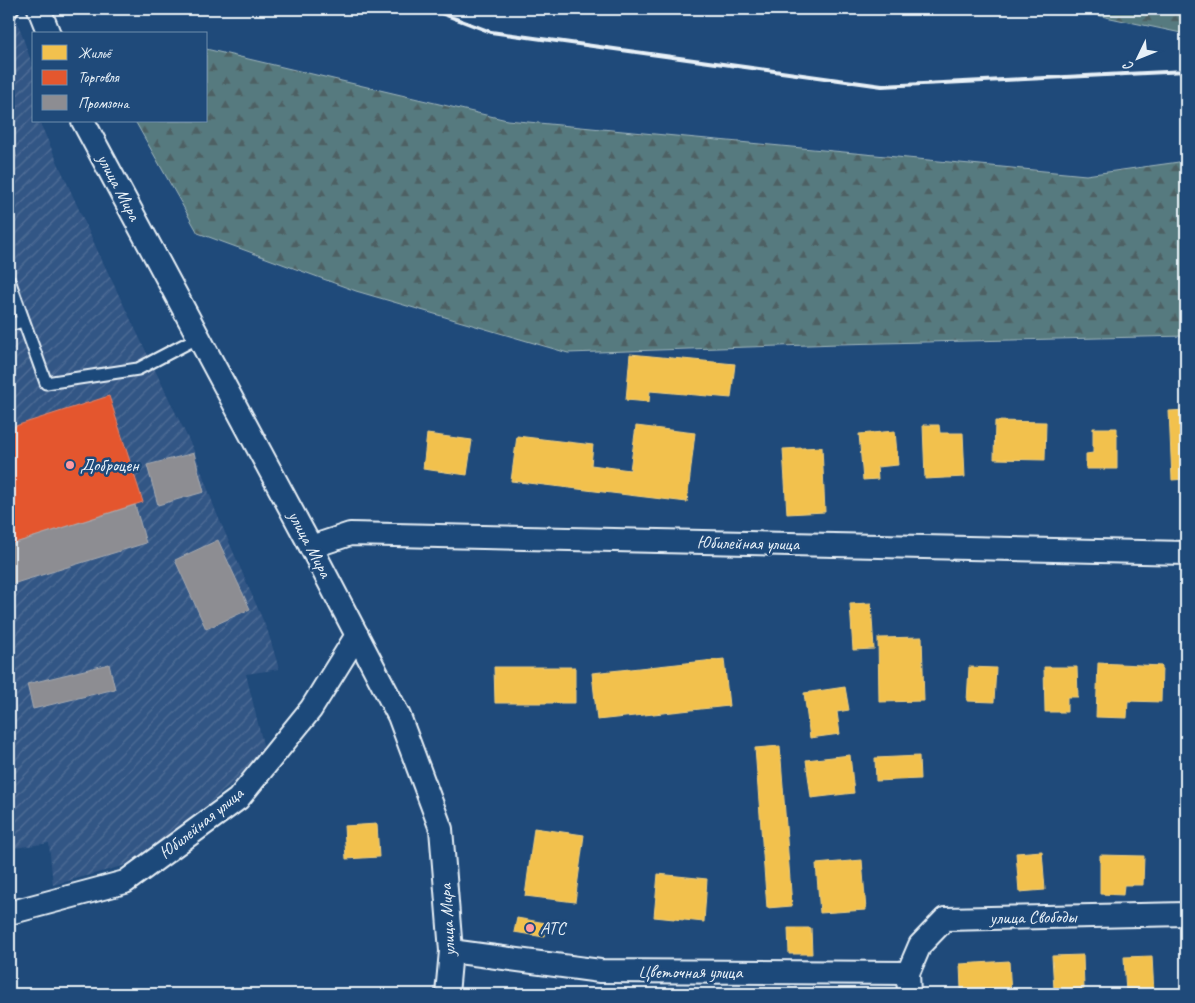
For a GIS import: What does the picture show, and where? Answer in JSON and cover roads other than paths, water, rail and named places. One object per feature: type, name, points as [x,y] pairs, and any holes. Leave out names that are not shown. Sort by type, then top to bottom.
[{"type":"street","points":[[39,9],[48,32]]},
{"type":"street","name":"улица Мира","points":[[84,122],[311,547],[399,716],[441,829],[451,952],[448,994]]},
{"type":"street","name":"Юбилейная улица","points":[[311,547],[350,534],[1186,553]]},
{"type":"street","name":"Юбилейная улица","points":[[9,913],[125,882],[238,799],[311,709],[357,635]]},
{"type":"street","name":"улица Свободы","points":[[908,983],[920,945],[945,919],[1186,914]]},
{"type":"street","name":"Цветочная улица","points":[[451,952],[600,971],[908,983]]},
{"type":"lane","points":[[9,15],[13,9]]},
{"type":"lane","points":[[9,280],[46,383],[138,369],[199,337]]},
{"type":"lane","points":[[9,325],[24,321]]},
{"type":"railway","points":[[430,9],[491,32],[882,86],[1186,71]]},
{"type":"place","name":"Доброцен","points":[[70,465]]},
{"type":"place","name":"АТС","points":[[530,928]]}]
